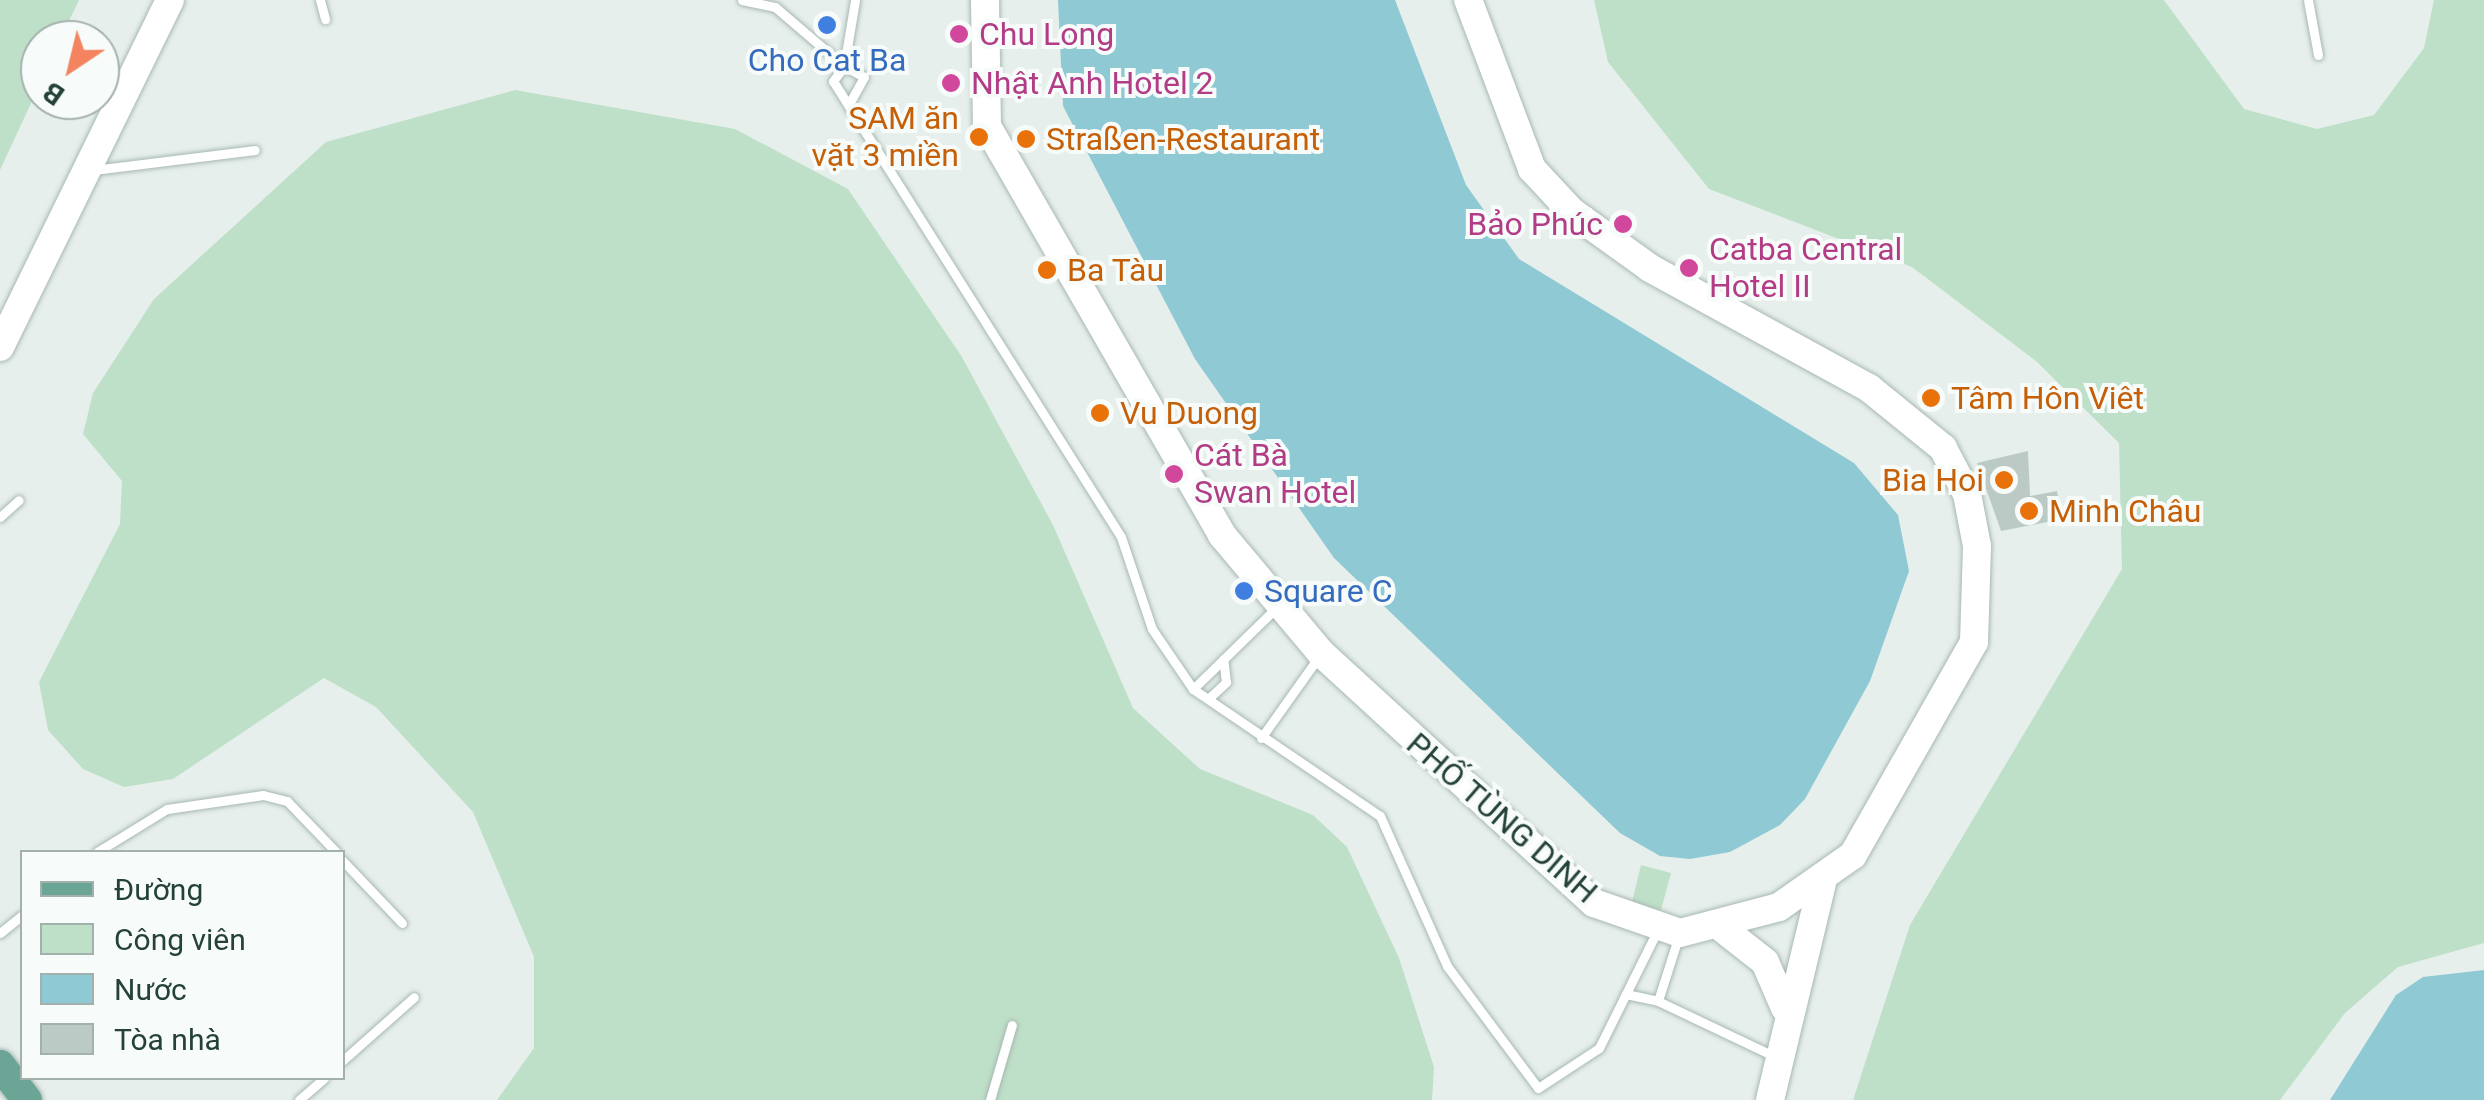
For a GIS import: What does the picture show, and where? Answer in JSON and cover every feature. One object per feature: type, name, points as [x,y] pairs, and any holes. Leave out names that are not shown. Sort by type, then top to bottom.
[{"type":"main road","points":[[0,347],[170,0]]},
{"type":"main road","name":"PHỐ TÙNG DINH","points":[[985,0],[987,126],[1222,535],[1321,652],[1594,903],[1669,931]]},
{"type":"main road","points":[[1468,0],[1532,169],[1572,212],[1650,268],[1869,388],[1943,448],[1967,494],[1977,546],[1974,642],[1853,855],[1822,882],[1718,925],[1669,931]]},
{"type":"main road","points":[[1770,1100],[1786,1008],[1822,882]]},
{"type":"main road","points":[[1718,925],[1765,962],[1786,1008]]},
{"type":"main road","points":[[0,1065],[28,1100]]},
{"type":"lane","points":[[320,0],[325,19]]},
{"type":"lane","points":[[742,0],[775,7],[844,66],[864,76],[849,104]]},
{"type":"lane","points":[[856,0],[844,66],[833,81],[1121,537],[1152,629],[1193,689],[1380,816],[1447,966],[1538,1088],[1542,1100]]},
{"type":"lane","points":[[2308,0],[2318,55]]},
{"type":"lane","points":[[89,171],[255,150]]},
{"type":"lane","points":[[0,517],[19,500]]},
{"type":"lane","points":[[1193,689],[1280,604]]},
{"type":"lane","points":[[1261,738],[1321,652]]},
{"type":"lane","points":[[1208,699],[1226,682],[1224,659]]},
{"type":"lane","points":[[99,850],[166,809],[263,795],[288,802],[334,850]]},
{"type":"lane","points":[[345,863],[402,923]]},
{"type":"lane","points":[[0,934],[20,916]]},
{"type":"lane","points":[[1538,1088],[1599,1048],[1626,994],[1669,931]]},
{"type":"lane","points":[[1658,1001],[1669,931]]},
{"type":"lane","points":[[1626,994],[1658,1001],[1778,1058]]},
{"type":"lane","points":[[345,1058],[414,997]]},
{"type":"lane","points":[[990,1100],[1012,1025]]},
{"type":"lane","points":[[299,1100],[322,1080]]},
{"type":"green space","points":[[0,0],[79,0],[70,20],[20,20],[20,120],[23,120],[0,170]]},
{"type":"green space","points":[[1594,0],[2164,0],[2244,109],[2317,129],[2374,115],[2424,48],[2434,0],[2484,0],[2484,943],[2398,967],[2345,1013],[2280,1100],[1853,1100],[1910,925],[2122,569],[2119,443],[2036,361],[1912,267],[1709,189],[1608,62]]},
{"type":"green space","points":[[515,90],[735,129],[848,189],[962,357],[1053,525],[1133,708],[1200,769],[1313,815],[1347,847],[1399,958],[1434,1067],[1432,1100],[497,1100],[534,1048],[534,957],[473,812],[376,707],[324,678],[173,779],[124,787],[83,769],[48,730],[39,682],[120,524],[122,481],[83,434],[93,393],[154,299],[326,142]]},
{"type":"green space","points":[[1641,865],[1671,873],[1661,910],[1632,902]]},
{"type":"water","points":[[1058,0],[1395,0],[1466,185],[1519,259],[1854,463],[1898,515],[1909,571],[1870,681],[1805,799],[1780,825],[1730,852],[1690,859],[1660,856],[1620,833],[1334,558],[1195,359],[1063,106]]},
{"type":"water","points":[[2484,970],[2484,1100],[2330,1100],[2396,995],[2423,977]]},
{"type":"building","points":[[2028,451],[2030,496],[2057,491],[2063,519],[2001,531],[1977,463]]},
{"type":"place","name":"Cho Cat Ba","points":[[827,25]]},
{"type":"place","name":"Chu Long","points":[[959,34]]},
{"type":"place","name":"Nhật Anh Hotel 2","points":[[951,83]]},
{"type":"place","name":"SAM ăn vặt 3 miền","points":[[979,137]]},
{"type":"place","name":"Straßen-Restaurant","points":[[1026,139]]},
{"type":"place","name":"Bảo Phúc","points":[[1623,224]]},
{"type":"place","name":"Catba Central Hotel II","points":[[1689,268]]},
{"type":"place","name":"Ba Tàu","points":[[1047,270]]},
{"type":"place","name":"Tâm Hôn Viêt","points":[[1931,398]]},
{"type":"place","name":"Vu Duong","points":[[1100,413]]},
{"type":"place","name":"Cát Bà Swan Hotel","points":[[1174,474]]},
{"type":"place","name":"Bia Hoi","points":[[2004,480]]},
{"type":"place","name":"Minh Châu","points":[[2029,511]]},
{"type":"place","name":"Square C","points":[[1244,591]]}]
